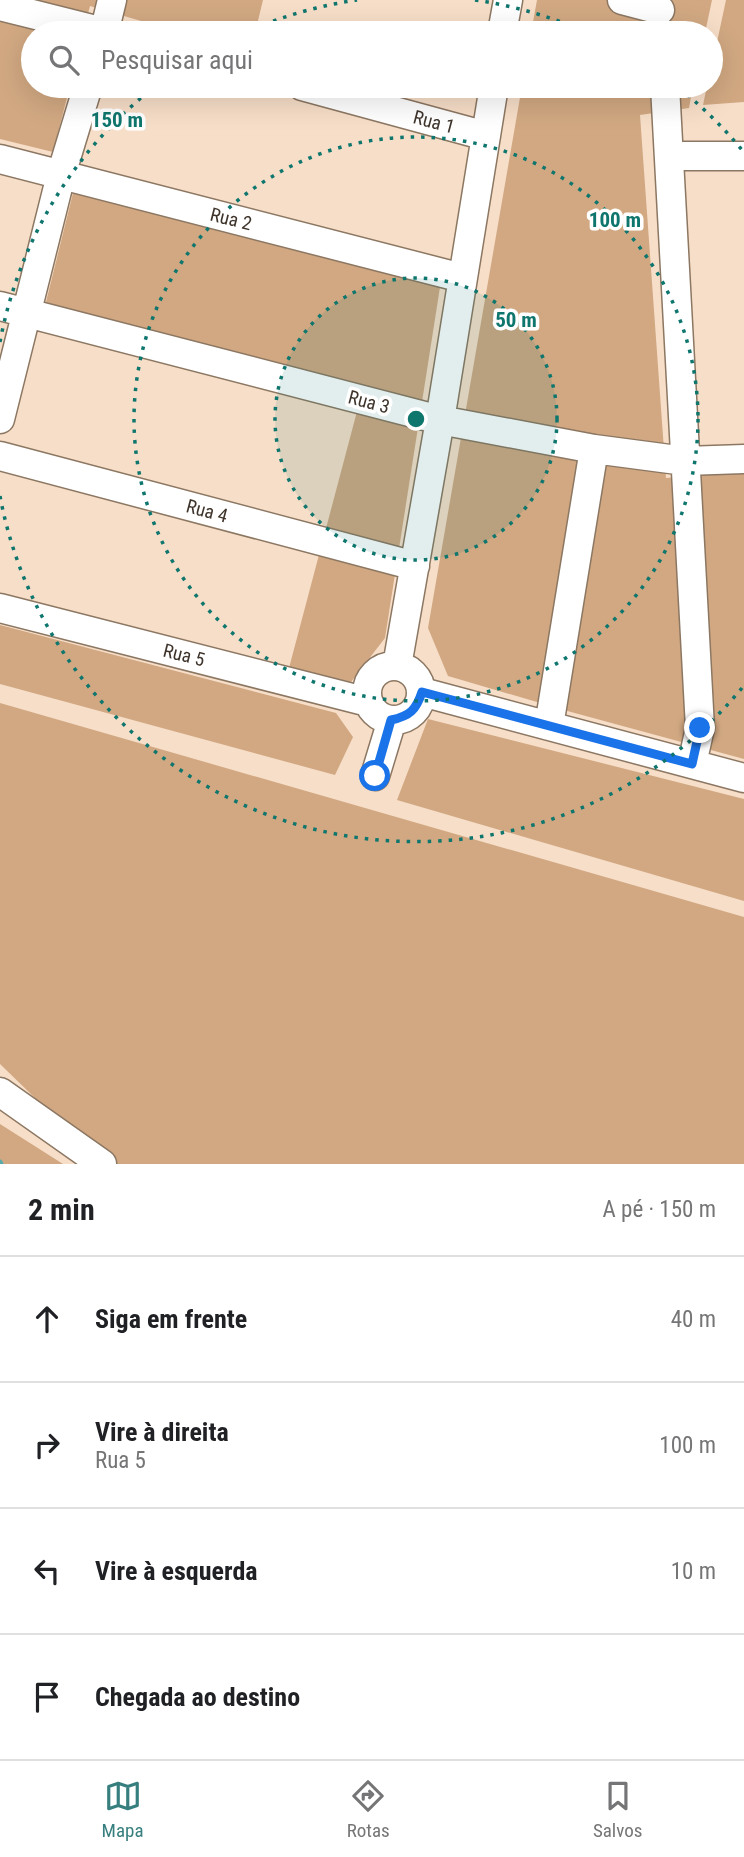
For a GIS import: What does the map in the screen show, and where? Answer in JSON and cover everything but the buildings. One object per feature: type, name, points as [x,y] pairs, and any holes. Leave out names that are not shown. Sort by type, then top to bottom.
[{"type":"street","points":[[108,21],[112,0]]},
{"type":"street","points":[[504,21],[508,0]]},
{"type":"street","points":[[622,0],[661,14]]},
{"type":"street","points":[[0,6],[58,21]]},
{"type":"street","points":[[0,419],[61,175],[84,98]]},
{"type":"street","name":"Rua 1","points":[[347,98],[486,135]]},
{"type":"street","points":[[397,666],[492,98]]},
{"type":"street","points":[[666,98],[700,728],[692,764]]},
{"type":"street","points":[[668,156],[744,156]]},
{"type":"street","name":"Rua 2","points":[[0,159],[462,278]]},
{"type":"street","name":"Rua 3","points":[[0,306],[440,420],[594,449],[685,461],[744,459]]},
{"type":"street","points":[[549,726],[594,449]]},
{"type":"street","name":"Rua 4","points":[[0,456],[415,566]]},
{"type":"street","name":"Rua 5","points":[[0,608],[368,702]]},
{"type":"street","points":[[389,666],[404,667],[416,677],[422,692],[418,706],[407,717],[391,720],[377,714],[368,702],[368,687],[376,673],[389,666]]},
{"type":"street","points":[[422,692],[744,778]]},
{"type":"street","points":[[375,776],[391,720]]},
{"type":"street","points":[[0,1092],[102,1164]]},
{"type":"shaded area","points":[[0,0],[263,0],[258,21],[141,21],[90,6],[86,21],[21,21],[21,98],[67,98],[53,152],[0,139]]},
{"type":"shaded area","points":[[537,0],[712,0],[708,21],[533,21]]},
{"type":"shaded area","points":[[726,0],[744,0],[744,102],[703,105],[704,98],[723,98],[722,21]]},
{"type":"shaded area","points":[[520,98],[691,98],[689,108],[640,115],[666,478],[744,472],[744,759],[448,676],[428,628]]},
{"type":"shaded area","points":[[75,185],[440,287],[385,638],[351,682],[289,668],[364,385],[102,320],[46,302]]},
{"type":"shaded area","points":[[0,625],[336,713],[353,737],[335,775],[0,684]]},
{"type":"shaded area","points":[[0,703],[744,917],[744,1164],[103,1164],[0,1064]]},
{"type":"shaded area","points":[[428,719],[744,799],[744,901],[397,800]]},
{"type":"shaded area","points":[[0,1124],[63,1164],[0,1164]]},
{"type":"route","points":[[375,776],[391,720],[407,717],[418,706],[422,692],[692,764],[700,728]]}]
